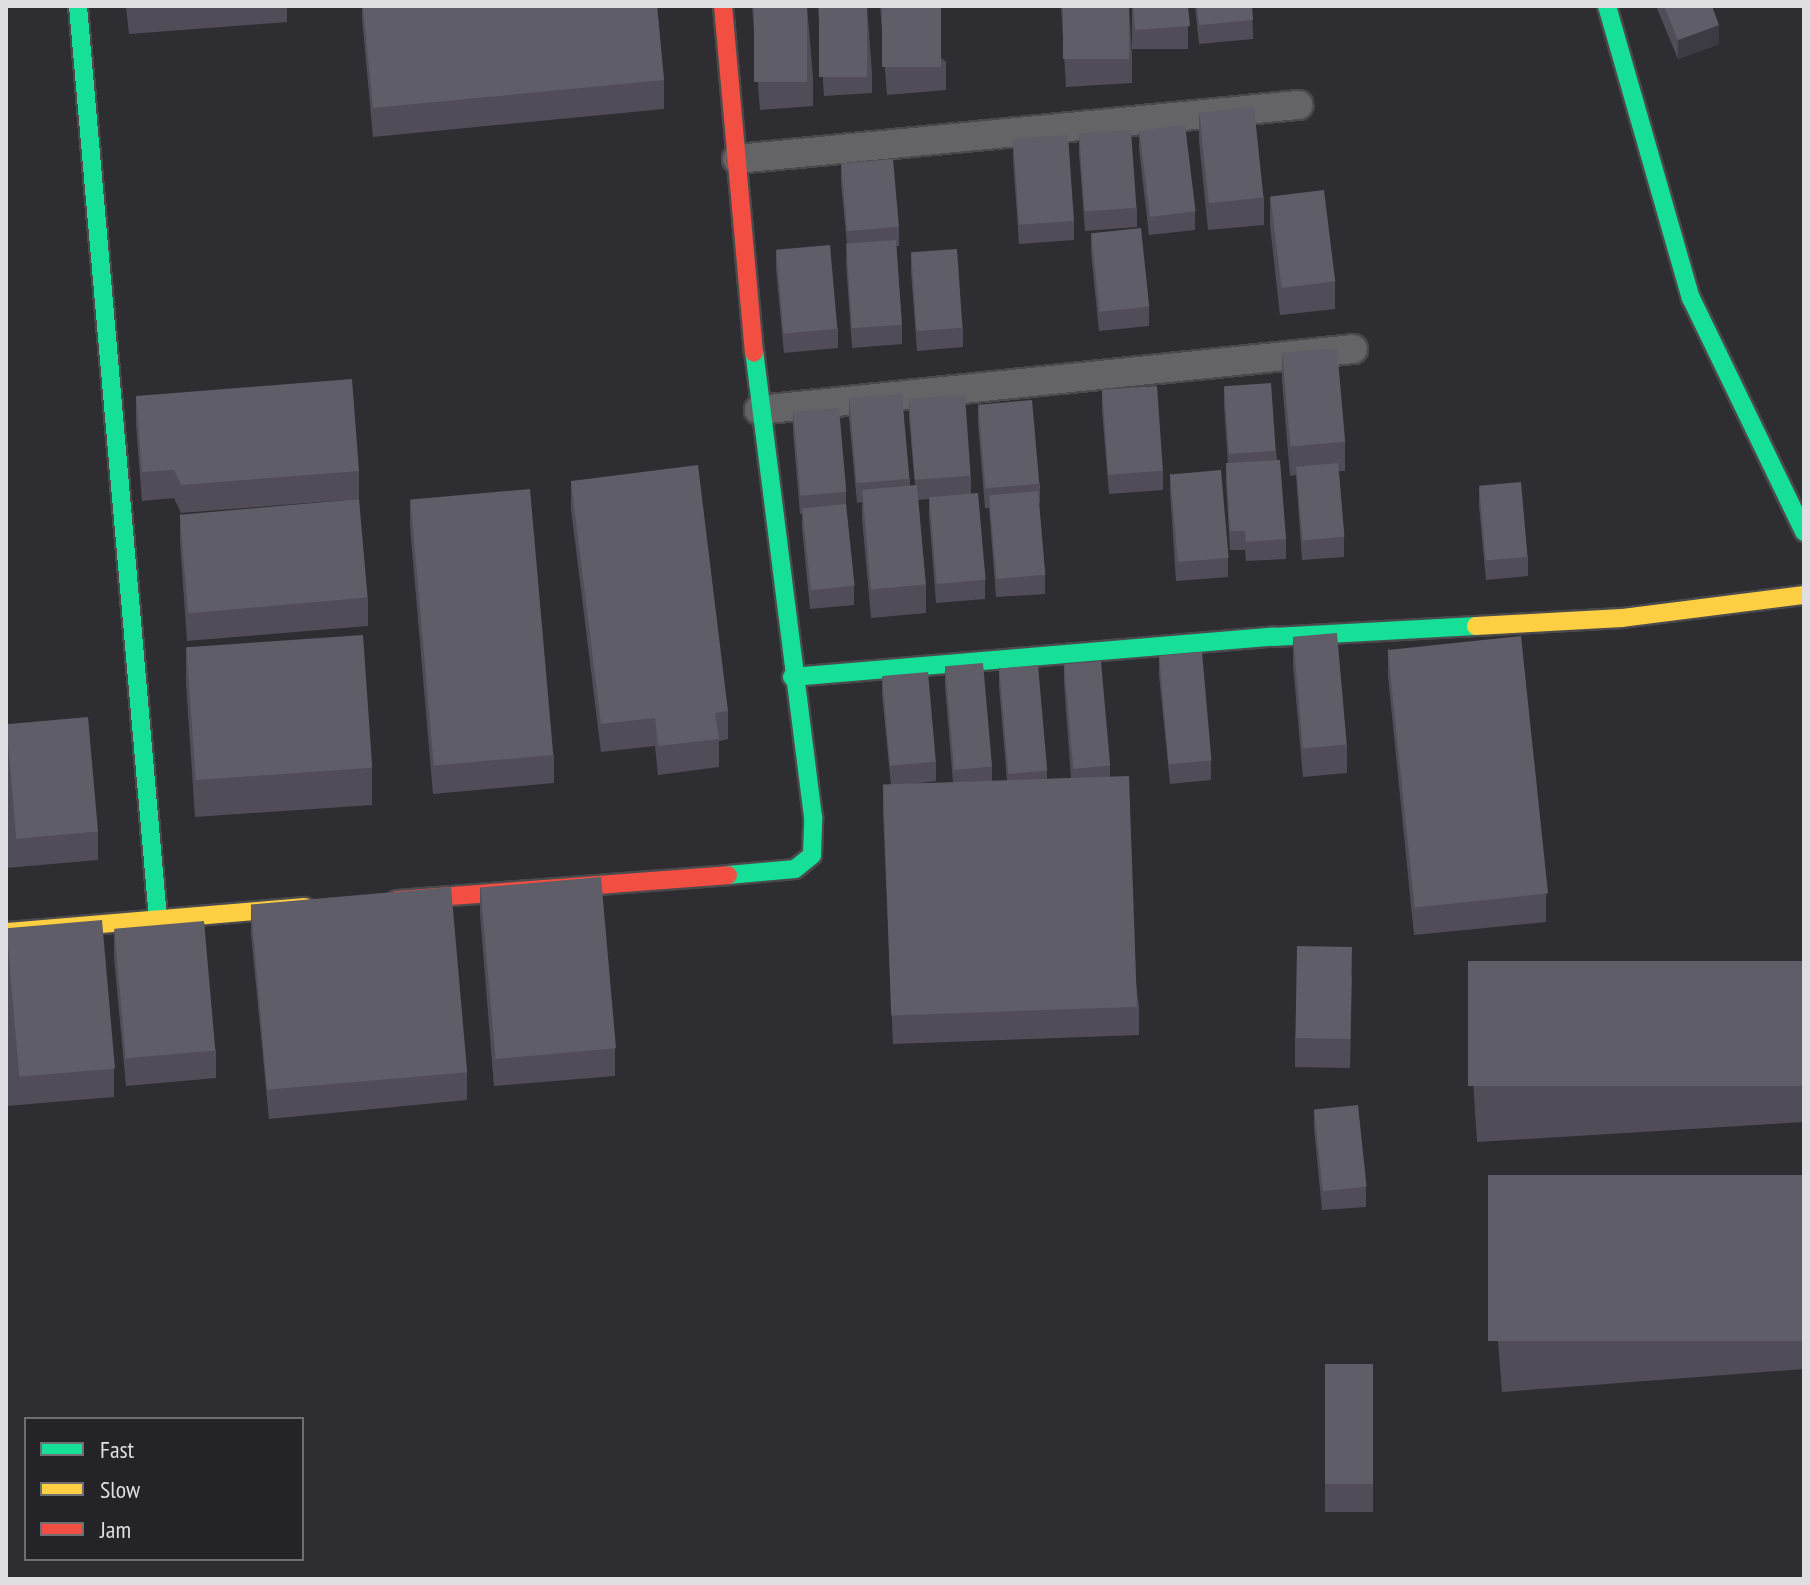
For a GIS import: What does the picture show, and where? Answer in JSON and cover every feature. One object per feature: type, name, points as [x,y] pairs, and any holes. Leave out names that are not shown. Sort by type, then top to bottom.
[{"type":"street","points":[[78,6],[158,919]]},
{"type":"street","points":[[378,902],[754,873],[805,864],[815,843],[759,410],[723,6]]},
{"type":"street","points":[[1607,6],[1691,298],[1804,532]]},
{"type":"street","points":[[737,159],[1298,105]]},
{"type":"street","points":[[759,410],[1353,349]]},
{"type":"street","points":[[792,677],[1273,637],[1622,618],[1804,595]]},
{"type":"street","points":[[6,932],[331,906]]},
{"type":"building","points":[[363,6],[657,6],[664,80],[373,108]]},
{"type":"building","points":[[754,6],[807,6],[807,82],[754,82]]},
{"type":"building","points":[[819,6],[867,6],[867,77],[819,77]]},
{"type":"building","points":[[882,6],[941,6],[941,67],[882,67]]},
{"type":"building","points":[[1063,6],[1129,6],[1129,59],[1063,59]]},
{"type":"building","points":[[1133,6],[1188,6],[1190,26],[1135,30]]},
{"type":"building","points":[[1197,6],[1252,6],[1253,20],[1199,25]]},
{"type":"building","points":[[1664,6],[1712,6],[1719,25],[1678,40]]},
{"type":"building","points":[[1254,107],[1264,198],[1209,203],[1199,113]]},
{"type":"building","points":[[1185,125],[1196,211],[1150,217],[1139,131]]},
{"type":"building","points":[[1131,130],[1136,208],[1085,211],[1079,134]]},
{"type":"building","points":[[1068,135],[1074,221],[1019,225],[1013,139]]},
{"type":"building","points":[[893,159],[899,227],[847,231],[841,164]]},
{"type":"building","points":[[1324,190],[1335,281],[1282,288],[1270,197]]},
{"type":"building","points":[[1141,228],[1149,307],[1100,312],[1091,233]]},
{"type":"building","points":[[896,240],[902,325],[852,328],[846,243]]},
{"type":"building","points":[[830,245],[837,329],[784,333],[776,250]]},
{"type":"building","points":[[957,249],[963,328],[917,331],[911,252]]},
{"type":"building","points":[[1337,348],[1345,442],[1290,446],[1282,353]]},
{"type":"building","points":[[352,379],[359,471],[181,485],[174,470],[142,472],[136,396]]},
{"type":"building","points":[[1271,383],[1276,451],[1229,454],[1224,386]]},
{"type":"building","points":[[1157,386],[1163,471],[1108,475],[1102,390]]},
{"type":"building","points":[[902,394],[909,479],[857,483],[849,399]]},
{"type":"building","points":[[965,395],[971,476],[915,480],[909,399]]},
{"type":"building","points":[[1032,400],[1039,484],[986,488],[978,405]]},
{"type":"building","points":[[839,408],[846,492],[800,496],[793,412]]},
{"type":"building","points":[[1280,460],[1286,539],[1246,542],[1245,531],[1230,531],[1226,463]]},
{"type":"building","points":[[1338,463],[1344,537],[1303,540],[1296,467]]},
{"type":"building","points":[[698,465],[728,711],[715,713],[719,739],[658,746],[655,718],[601,724],[571,481]]},
{"type":"building","points":[[1221,470],[1229,558],[1178,562],[1170,474]]},
{"type":"building","points":[[1521,482],[1528,557],[1486,560],[1479,486]]},
{"type":"building","points":[[917,485],[926,585],[871,589],[862,490]]},
{"type":"building","points":[[530,489],[553,755],[434,765],[410,499]]},
{"type":"building","points":[[1038,491],[1045,575],[997,579],[989,495]]},
{"type":"building","points":[[978,493],[986,580],[937,584],[929,497]]},
{"type":"building","points":[[359,499],[368,598],[188,613],[180,515]]},
{"type":"building","points":[[846,504],[855,586],[811,590],[802,509]]},
{"type":"building","points":[[1337,633],[1347,745],[1303,748],[1293,637]]},
{"type":"building","points":[[363,635],[372,768],[196,780],[186,647]]},
{"type":"building","points":[[1521,636],[1548,894],[1415,908],[1388,650]]},
{"type":"building","points":[[1202,652],[1211,761],[1169,764],[1159,656]]},
{"type":"building","points":[[1101,661],[1110,766],[1073,769],[1064,664]]},
{"type":"building","points":[[983,663],[992,767],[954,770],[945,666]]},
{"type":"building","points":[[1038,665],[1047,771],[1008,774],[999,668]]},
{"type":"building","points":[[928,672],[936,762],[890,766],[882,676]]},
{"type":"building","points":[[88,717],[98,832],[16,839],[6,724]]},
{"type":"building","points":[[1129,776],[1137,1007],[891,1015],[883,785]]},
{"type":"building","points":[[601,877],[616,1048],[495,1059],[480,888]]},
{"type":"building","points":[[451,887],[467,1072],[267,1090],[251,905]]},
{"type":"building","points":[[102,920],[115,1068],[19,1077],[6,928]]},
{"type":"building","points":[[204,921],[215,1051],[126,1058],[114,929]]},
{"type":"building","points":[[1297,946],[1352,947],[1350,1039],[1295,1038]]},
{"type":"building","points":[[1468,961],[1804,961],[1804,1086],[1468,1086]]},
{"type":"building","points":[[1358,1105],[1367,1187],[1323,1191],[1314,1110]]},
{"type":"building","points":[[1488,1175],[1804,1175],[1804,1341],[1488,1341]]},
{"type":"building","points":[[1325,1364],[1373,1364],[1373,1484],[1325,1484]]},
{"type":"traffic: fast","points":[[78,6],[158,919]]},
{"type":"traffic: fast","points":[[1607,6],[1691,298],[1804,532]]},
{"type":"traffic: fast","points":[[728,875],[795,869],[812,855],[813,817],[754,353]]},
{"type":"traffic: fast","points":[[792,677],[1273,637],[1476,626]]},
{"type":"traffic: slow","points":[[1476,626],[1622,618],[1804,595]]},
{"type":"traffic: slow","points":[[6,932],[305,907]]},
{"type":"traffic: jam","points":[[723,6],[754,353]]},
{"type":"traffic: jam","points":[[397,900],[728,875]]}]
